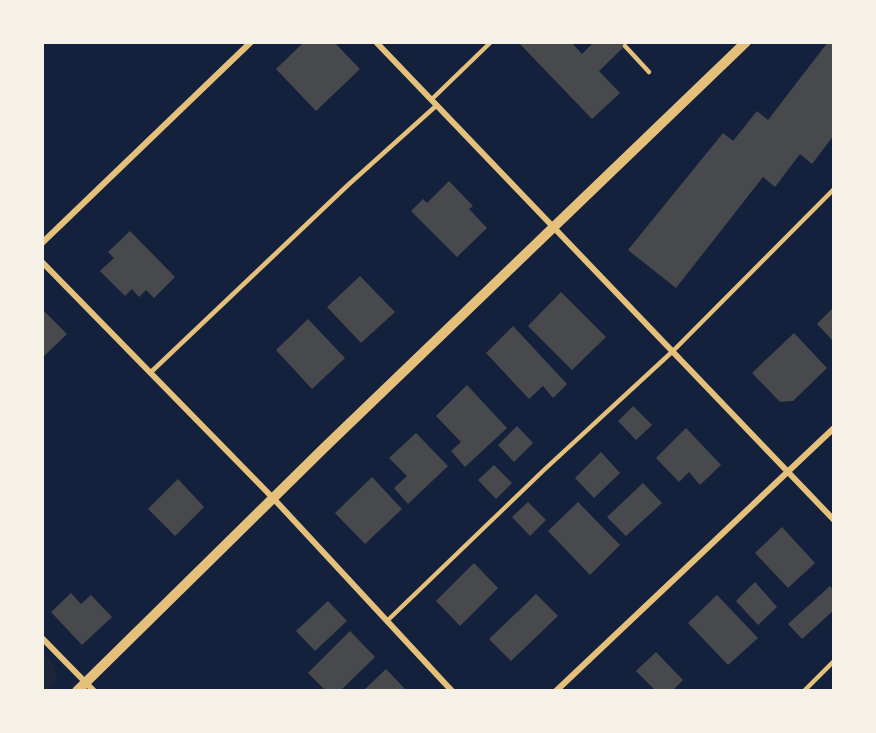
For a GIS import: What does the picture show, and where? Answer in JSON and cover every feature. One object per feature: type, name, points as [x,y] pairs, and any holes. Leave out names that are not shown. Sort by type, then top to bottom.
[{"type":"street","points":[[42,243],[251,42]]},
{"type":"street","points":[[376,42],[834,520]]},
{"type":"street","points":[[77,691],[273,498],[746,42]]},
{"type":"street","points":[[42,262],[273,498],[452,691]]},
{"type":"street","points":[[555,691],[834,428]]},
{"type":"street","points":[[42,638],[94,691]]},
{"type":"lane","points":[[432,99],[491,42]]},
{"type":"lane","points":[[625,46],[649,72]]},
{"type":"lane","points":[[150,373],[340,193],[438,105]]},
{"type":"lane","points":[[387,621],[545,469],[673,351],[834,189]]},
{"type":"lane","points":[[804,691],[834,661]]},
{"type":"shaded area","points":[[42,653],[54,665],[56,672],[56,680],[46,691],[42,691]]},
{"type":"building","points":[[304,42],[334,42],[360,69],[316,111],[276,69]]},
{"type":"building","points":[[518,42],[571,42],[582,54],[594,42],[629,42],[599,71],[620,93],[592,119]]},
{"type":"building","points":[[828,42],[834,42],[834,135],[812,164],[800,154],[775,187],[763,177],[676,288],[628,250],[723,133],[733,141],[757,111],[768,120]]},
{"type":"building","points":[[449,181],[473,206],[469,209],[487,228],[457,257],[411,211],[423,199],[427,203]]},
{"type":"building","points":[[130,231],[175,277],[154,298],[146,290],[139,297],[132,289],[125,296],[100,271],[114,258],[108,252]]},
{"type":"building","points":[[360,276],[395,312],[361,343],[327,307]]},
{"type":"building","points":[[561,292],[606,337],[572,370],[528,326]]},
{"type":"building","points":[[834,307],[834,342],[817,324]]},
{"type":"building","points":[[42,309],[67,334],[42,358]]},
{"type":"building","points":[[308,319],[345,358],[312,389],[276,350]]},
{"type":"building","points":[[513,326],[567,384],[553,398],[543,386],[529,399],[486,353]]},
{"type":"building","points":[[794,333],[827,368],[793,401],[780,402],[752,373]]},
{"type":"building","points":[[467,385],[507,428],[465,467],[451,451],[461,442],[436,416]]},
{"type":"building","points":[[633,406],[652,425],[636,440],[618,421]]},
{"type":"building","points":[[517,426],[533,443],[514,462],[498,445]]},
{"type":"building","points":[[686,428],[721,465],[700,485],[689,472],[679,482],[656,458]]},
{"type":"building","points":[[416,433],[448,466],[408,504],[394,488],[407,476],[389,458]]},
{"type":"building","points":[[601,452],[620,473],[594,498],[575,478]]},
{"type":"building","points":[[494,465],[512,483],[496,499],[478,480]]},
{"type":"building","points":[[372,477],[402,509],[365,544],[335,513]]},
{"type":"building","points":[[178,479],[204,507],[175,536],[148,509]]},
{"type":"building","points":[[643,483],[662,503],[626,536],[607,517]]},
{"type":"building","points":[[528,502],[546,520],[530,536],[512,517]]},
{"type":"building","points":[[578,502],[620,545],[590,575],[548,531]]},
{"type":"building","points":[[782,527],[815,563],[788,588],[755,553]]},
{"type":"building","points":[[474,563],[498,588],[460,626],[436,601]]},
{"type":"building","points":[[755,582],[777,607],[758,625],[736,601]]},
{"type":"building","points":[[830,586],[834,591],[834,610],[802,639],[788,624]]},
{"type":"building","points":[[71,593],[81,604],[91,595],[112,617],[82,645],[51,612]]},
{"type":"building","points":[[536,594],[558,616],[511,661],[489,639]]},
{"type":"building","points":[[717,595],[758,638],[728,665],[688,623]]},
{"type":"building","points":[[328,601],[347,621],[315,651],[296,631]]},
{"type":"building","points":[[350,631],[375,657],[340,691],[326,691],[308,673]]},
{"type":"building","points":[[656,652],[683,680],[672,691],[656,691],[636,671]]},
{"type":"building","points":[[386,669],[407,691],[363,691]]}]
